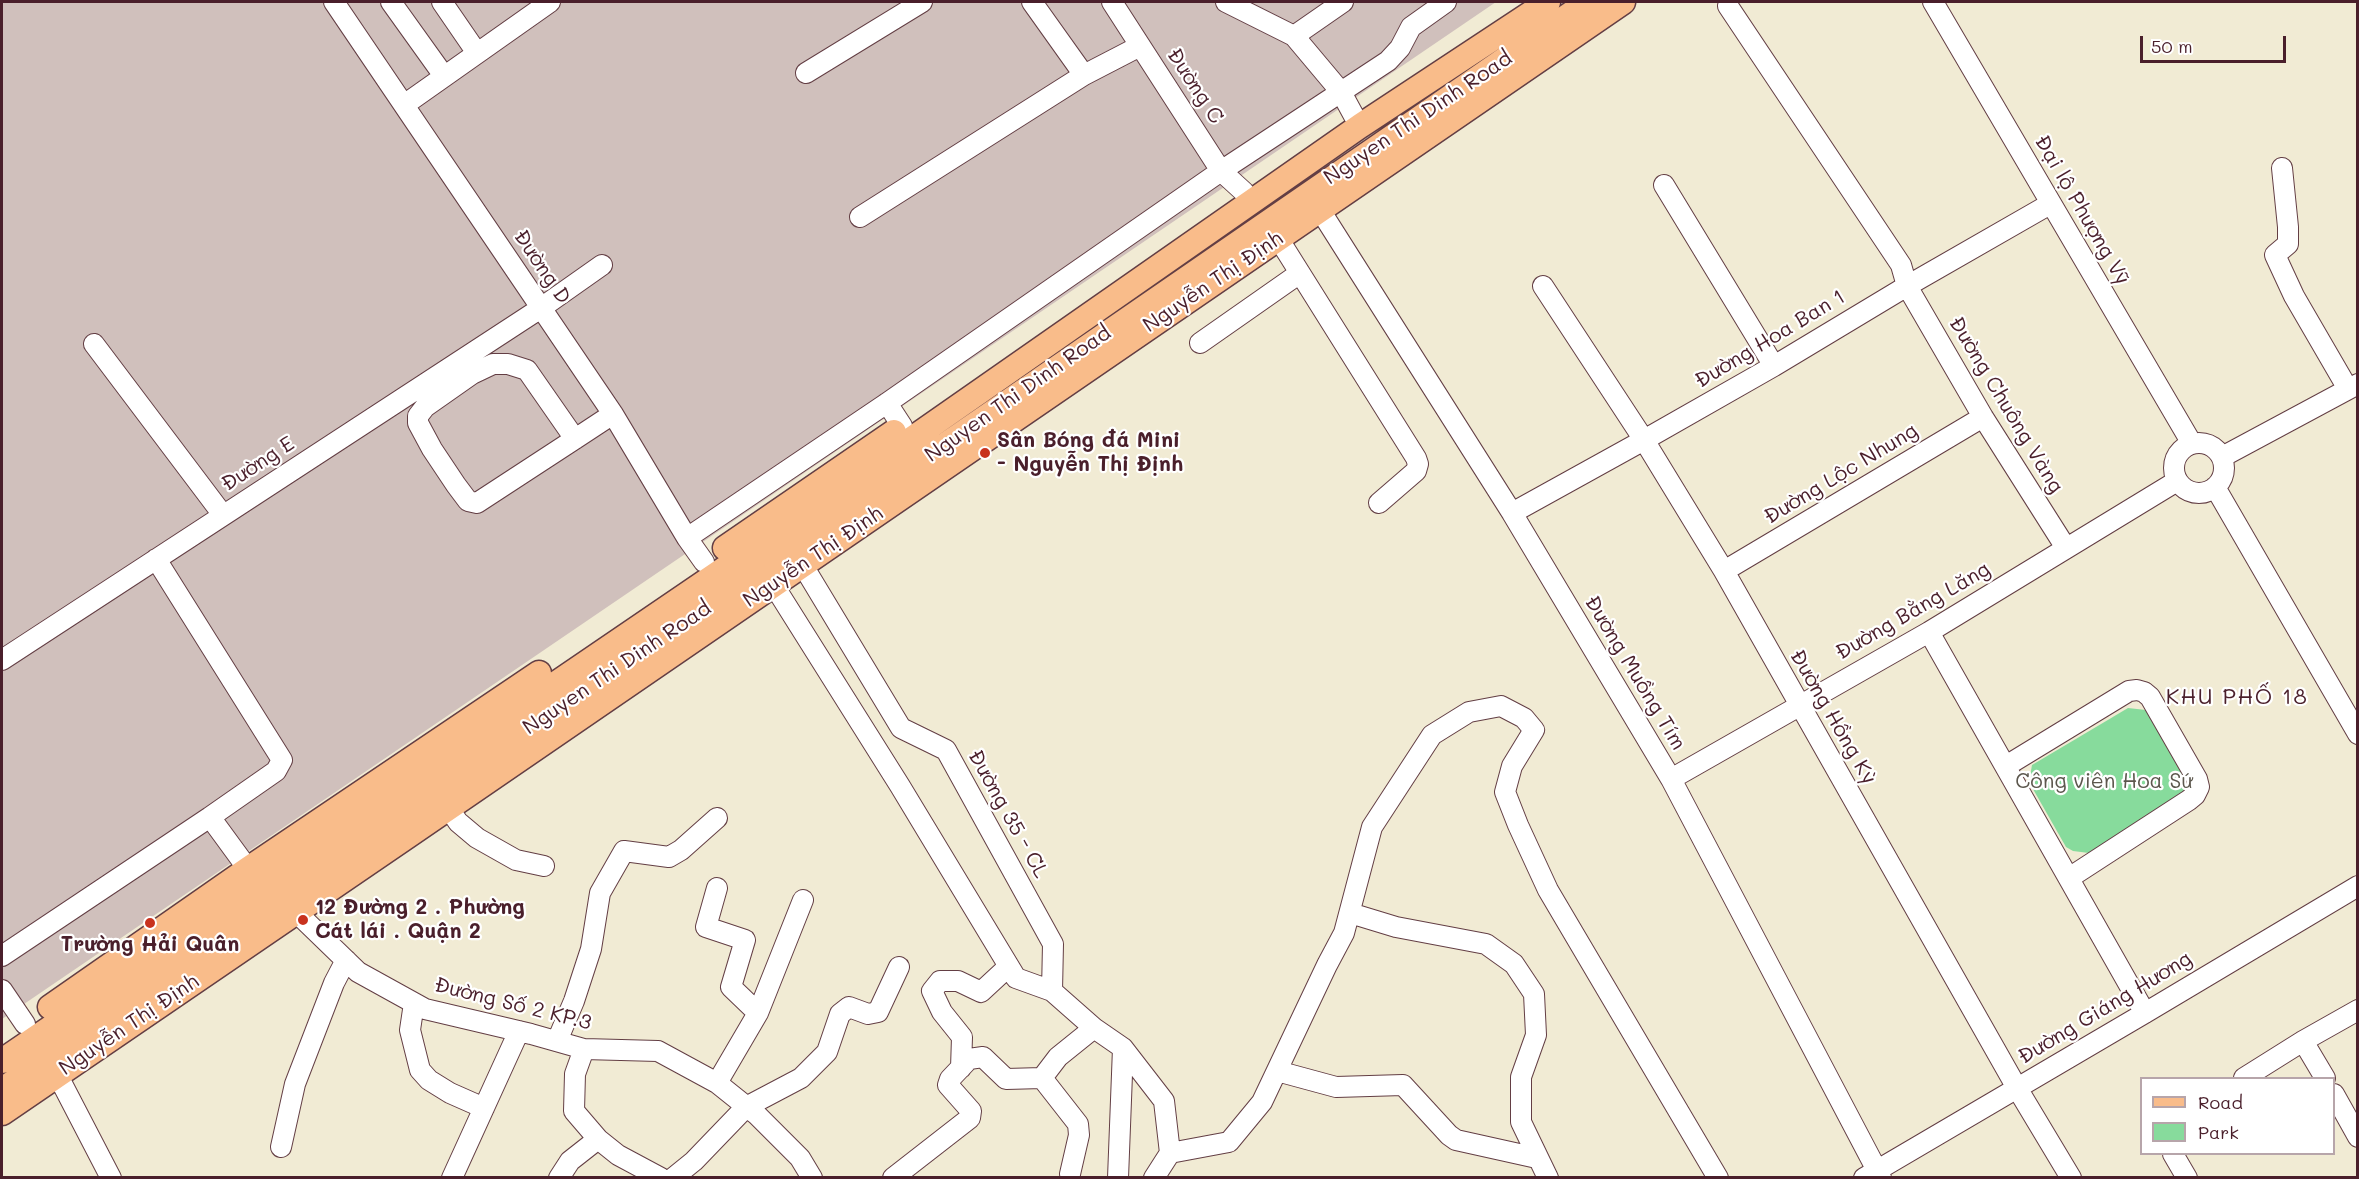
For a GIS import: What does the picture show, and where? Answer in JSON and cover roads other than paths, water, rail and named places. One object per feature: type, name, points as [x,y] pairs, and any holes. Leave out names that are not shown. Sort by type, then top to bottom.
[{"type":"main road","name":"Nguyễn Thị Định","points":[[2,1113],[52,1066],[291,902],[448,807],[756,560],[787,540],[902,426],[1291,167],[1522,2]]},
{"type":"main road","name":"Nguyen Thi Dinh Road","points":[[1357,121],[1548,2]]},
{"type":"main road","name":"Nguyen Thi Dinh Road","points":[[787,540],[1272,230],[1588,2]]},
{"type":"main road","points":[[1291,167],[1314,201],[1623,2]]},
{"type":"main road","name":"Nguyen Thi Dinh Road","points":[[787,540],[1248,196]]},
{"type":"main road","points":[[1248,196],[1272,230]]},
{"type":"main road","name":"Nguyễn Thị Định","points":[[2,1041],[29,1031],[248,869],[704,562],[756,560],[787,540]]},
{"type":"main road","name":"Nguyen Thi Dinh Road","points":[[291,902],[756,560]]},
{"type":"main road","name":"Nguyen Thi Dinh Road","points":[[2,1061],[29,1031],[756,560]]},
{"type":"main road","points":[[2,1090],[52,1066],[29,1031]]},
{"type":"street","name":"Đường D","points":[[334,2],[613,414],[687,538],[704,562]]},
{"type":"street","points":[[391,2],[444,76]]},
{"type":"street","points":[[442,2],[477,53]]},
{"type":"street","points":[[404,105],[550,2]]},
{"type":"street","points":[[806,74],[922,2]]},
{"type":"street","points":[[1032,2],[1084,75]]},
{"type":"street","name":"Đường C","points":[[1112,2],[1221,171],[1248,196]]},
{"type":"street","points":[[1226,2],[1294,36],[1341,92],[1357,121]]},
{"type":"street","points":[[1294,36],[1343,2]]},
{"type":"street","points":[[687,538],[888,403],[1221,171],[1388,61],[1400,48],[1411,27],[1446,2]]},
{"type":"street","name":"Đại lộ Phượng Vỹ","points":[[1933,2],[2191,442]]},
{"type":"street","name":"Đường Chuông Vàng","points":[[1728,6],[1901,265],[1907,286],[1983,417],[2066,548]]},
{"type":"street","points":[[861,218],[1084,75],[1140,46]]},
{"type":"street","points":[[2222,457],[2353,386],[2294,296],[2275,255],[2288,244],[2289,227],[2282,168]]},
{"type":"street","points":[[1664,185],[1774,366]]},
{"type":"street","name":"Đường Muồng Tím","points":[[1314,201],[1512,513],[1671,779],[1874,1175]]},
{"type":"street","name":"Đường Hoa Ban 1","points":[[1512,513],[1774,366],[2050,204]]},
{"type":"street","points":[[1272,230],[1416,458],[1418,464],[1416,471],[1379,503]]},
{"type":"street","name":"Đường E","points":[[2,660],[541,308],[602,265]]},
{"type":"street","points":[[1200,342],[1300,273]]},
{"type":"street","name":"Đường Hồng Kỳ","points":[[1543,286],[1644,440],[1724,572],[2017,1088],[2071,1178]]},
{"type":"street","points":[[94,344],[223,516]]},
{"type":"street","points":[[575,439],[527,370],[507,364],[493,364],[472,374],[425,407],[417,416],[418,423],[432,449],[456,485],[468,501],[477,503],[575,439],[613,414]]},
{"type":"street","points":[[888,403],[902,426]]},
{"type":"street","name":"Đường Lộc Nhung","points":[[1724,572],[1983,417]]},
{"type":"street","points":[[2191,442],[2208,443],[2218,450],[2222,457],[2225,473],[2219,484],[2210,492],[2197,494],[2186,490],[2177,481],[2174,469],[2176,457],[2191,442]]},
{"type":"street","name":"Đường Bằng Lăng","points":[[1671,779],[1929,632],[2177,481]]},
{"type":"street","points":[[2215,487],[2358,734]]},
{"type":"street","name":"Đường 35 - CL","points":[[787,540],[901,728],[946,750],[1053,944],[1052,991]]},
{"type":"street","points":[[2,956],[276,771],[282,760],[156,559]]},
{"type":"street","points":[[756,560],[900,786],[1016,978],[1052,991],[1094,1028],[1123,1048],[1164,1101],[1170,1153],[1154,1178]]},
{"type":"street","points":[[1929,632],[2145,1013]]},
{"type":"street","points":[[2006,766],[2129,691],[2137,690],[2150,697],[2197,779],[2199,787],[2189,800],[2069,878]]},
{"type":"street","points":[[1170,1153],[1229,1142],[1262,1102],[1344,933],[1372,827],[1432,735],[1469,712],[1501,706],[1524,718],[1534,730],[1512,766],[1505,792],[1548,890],[1718,1178]]},
{"type":"street","points":[[448,807],[458,822],[477,838],[516,860],[544,866]]},
{"type":"street","points":[[210,817],[248,869]]},
{"type":"street","points":[[557,1041],[574,1001],[591,949],[600,893],[624,851],[669,856],[681,850],[717,818]]},
{"type":"street","name":"Đường Giáng Hương","points":[[1874,1175],[2358,885]]},
{"type":"street","points":[[717,888],[706,927],[745,940],[731,987],[758,1013]]},
{"type":"street","points":[[717,1083],[758,1013],[803,900]]},
{"type":"street","name":"Đường Số 2 KP.3","points":[[291,902],[358,972],[425,1009],[584,1049],[658,1051],[717,1083],[800,1158],[813,1178]]},
{"type":"street","points":[[1350,913],[1396,927],[1486,944],[1514,964],[1534,994],[1536,1035],[1521,1077],[1521,1122],[1548,1178]]},
{"type":"street","points":[[281,1147],[295,1084],[334,983],[346,960]]},
{"type":"street","points":[[673,1178],[702,1153],[746,1107],[801,1078],[827,1052],[840,1014],[849,1007],[868,1014],[878,1012],[899,967]]},
{"type":"street","points":[[961,1068],[962,1037],[942,1012],[933,991],[940,981],[958,981],[981,992],[1008,967]]},
{"type":"street","points":[[2,990],[29,1031]]},
{"type":"street","points":[[414,1002],[410,1030],[420,1070],[442,1089],[484,1108]]},
{"type":"street","points":[[2246,1077],[2358,1010]]},
{"type":"street","points":[[1042,1078],[1058,1057],[1094,1028]]},
{"type":"street","points":[[452,1178],[519,1031]]},
{"type":"street","points":[[2303,1041],[2324,1077]]},
{"type":"street","points":[[1118,1178],[1123,1048]]},
{"type":"street","points":[[584,1049],[575,1074],[574,1111],[597,1139],[618,1155],[661,1178]]},
{"type":"street","points":[[893,1178],[970,1118],[971,1111],[948,1085],[950,1079],[969,1059],[982,1057],[1006,1078],[1042,1078]]},
{"type":"street","points":[[52,1066],[111,1178]]},
{"type":"street","points":[[1277,1071],[1336,1087],[1403,1084],[1456,1140],[1537,1158]]},
{"type":"street","points":[[1042,1078],[1078,1124],[1079,1135],[1070,1174]]},
{"type":"street","points":[[2335,1096],[2358,1137]]},
{"type":"street","points":[[559,1178],[570,1161],[597,1139]]},
{"type":"street","points":[[2174,1155],[2187,1178]]},
{"type":"place","name":"Sân Bóng đá Mini - Nguyễn Thị Định","points":[[985,453]]},
{"type":"place","name":"12 Đường 2 . Phường Cát lái . Quận 2","points":[[303,920]]},
{"type":"place","name":"Trường Hải Quân","points":[[150,923]]},
{"type":"district","name":"KHU PHỐ 18","points":[[2237,697]]},
{"type":"park label","name":"Công viên Hoa Sứ","points":[[2104,782]]}]
